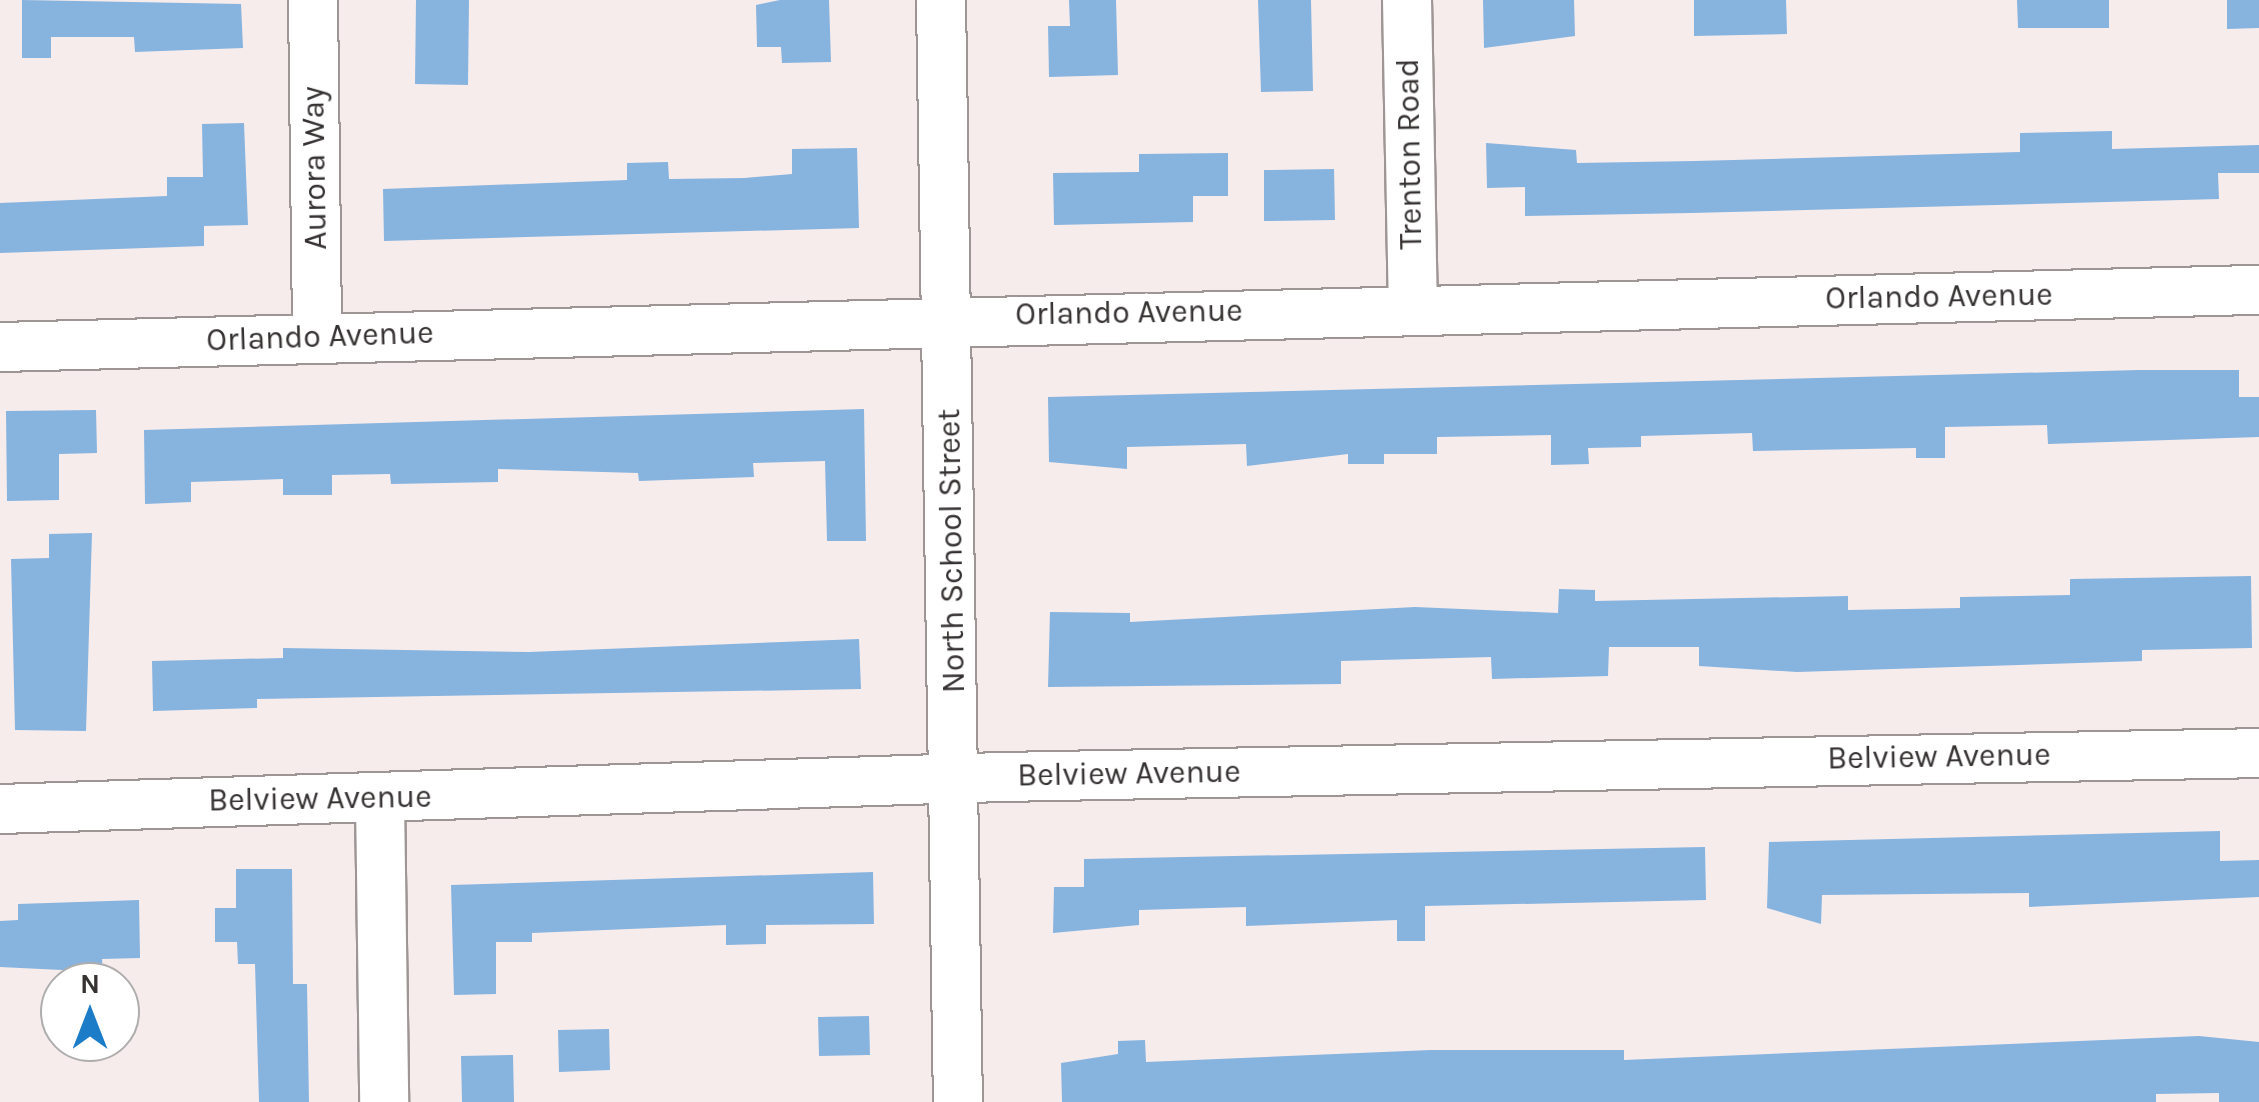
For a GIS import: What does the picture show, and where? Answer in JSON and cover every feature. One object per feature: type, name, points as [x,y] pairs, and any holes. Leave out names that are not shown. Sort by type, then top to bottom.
[{"type":"street","name":"Aurora Way","points":[[313,0],[318,337]]},
{"type":"street","name":"North School Street","points":[[941,0],[950,318],[958,1102]]},
{"type":"street","name":"Trenton Road","points":[[1407,0],[1412,308]]},
{"type":"street","name":"Orlando Avenue","points":[[0,347],[950,318],[2259,290]]},
{"type":"street","name":"Belview Avenue","points":[[0,809],[954,778],[2259,753]]},
{"type":"street","points":[[380,799],[384,1102]]},
{"type":"building","points":[[22,0],[241,4],[243,48],[135,52],[134,37],[51,37],[51,58],[22,58]]},
{"type":"building","points":[[416,0],[469,0],[468,85],[415,84]]},
{"type":"building","points":[[780,0],[829,0],[831,62],[782,63],[781,47],[757,47],[756,5]]},
{"type":"building","points":[[1069,0],[1116,0],[1118,75],[1049,77],[1048,26],[1070,26]]},
{"type":"building","points":[[1258,0],[1311,0],[1313,91],[1261,92]]},
{"type":"building","points":[[1483,0],[1574,0],[1575,36],[1484,48]]},
{"type":"building","points":[[1694,0],[1786,0],[1787,34],[1694,36]]},
{"type":"building","points":[[2017,0],[2109,0],[2109,28],[2018,28]]},
{"type":"building","points":[[2227,0],[2259,0],[2259,28],[2227,29]]},
{"type":"building","points":[[244,123],[248,225],[204,226],[204,246],[0,253],[0,203],[167,196],[167,177],[203,177],[202,124]]},
{"type":"building","points":[[2112,131],[2112,149],[2259,145],[2259,173],[2218,173],[2219,199],[1691,213],[1525,216],[1525,187],[1487,188],[1486,143],[1576,150],[1577,163],[1695,161],[2020,152],[2020,133]]},
{"type":"building","points":[[857,148],[859,228],[384,241],[383,189],[627,180],[627,163],[668,162],[669,179],[792,174],[792,149]]},
{"type":"building","points":[[1228,153],[1228,196],[1193,196],[1193,222],[1054,225],[1053,173],[1139,172],[1139,154]]},
{"type":"building","points":[[1334,169],[1335,220],[1264,221],[1264,170]]},
{"type":"building","points":[[2239,370],[2239,397],[2259,397],[2259,437],[2048,444],[2047,425],[1945,427],[1945,458],[1916,458],[1916,448],[1753,451],[1752,433],[1641,436],[1641,447],[1588,448],[1589,464],[1551,465],[1551,435],[1437,437],[1437,454],[1384,454],[1384,464],[1348,464],[1348,454],[1247,466],[1246,444],[1127,447],[1127,469],[1049,462],[1048,397]]},
{"type":"building","points":[[864,409],[866,541],[827,541],[825,461],[753,463],[754,477],[639,481],[638,473],[498,469],[498,482],[391,484],[390,474],[332,475],[332,495],[283,495],[283,479],[191,482],[191,502],[145,504],[144,430]]},
{"type":"building","points":[[96,410],[97,453],[59,454],[59,500],[7,501],[6,411]]},
{"type":"building","points":[[92,533],[86,731],[15,730],[11,559],[49,558],[49,534]]},
{"type":"building","points":[[2251,576],[2252,648],[2142,650],[2142,661],[1797,672],[1699,666],[1699,647],[1609,647],[1608,676],[1492,679],[1491,657],[1341,661],[1341,684],[1048,687],[1050,612],[1130,613],[1130,622],[1415,607],[1558,613],[1559,589],[1595,590],[1595,601],[1848,596],[1848,610],[1960,608],[1960,597],[2070,595],[2070,579]]},
{"type":"building","points":[[859,639],[861,689],[257,699],[257,708],[153,711],[152,661],[283,658],[283,648],[529,652]]},
{"type":"building","points":[[2220,831],[2220,861],[2259,860],[2259,897],[2029,907],[2029,893],[1822,895],[1821,924],[1767,908],[1769,842]]},
{"type":"building","points":[[1705,847],[1706,900],[1425,906],[1425,941],[1397,941],[1397,920],[1246,926],[1246,907],[1139,910],[1139,925],[1053,933],[1054,887],[1084,887],[1084,859]]},
{"type":"building","points":[[236,869],[292,869],[293,984],[307,984],[309,1102],[259,1102],[255,964],[238,964],[237,942],[215,942],[215,908],[236,908]]},
{"type":"building","points":[[873,872],[874,924],[766,925],[766,944],[726,945],[726,925],[532,933],[532,942],[496,942],[496,994],[454,995],[451,885]]},
{"type":"building","points":[[139,900],[140,958],[40,962],[40,969],[0,967],[0,921],[18,920],[18,904]]},
{"type":"building","points":[[869,1016],[870,1055],[819,1056],[818,1017]]},
{"type":"building","points":[[609,1029],[610,1070],[559,1072],[558,1030]]},
{"type":"building","points":[[2199,1036],[2259,1042],[2259,1102],[2219,1102],[2219,1093],[2156,1094],[2156,1102],[1062,1102],[1061,1063],[1118,1054],[1118,1041],[1145,1040],[1146,1062],[1431,1050],[1624,1050],[1624,1060]]},
{"type":"building","points":[[513,1055],[514,1102],[462,1102],[461,1056]]}]
